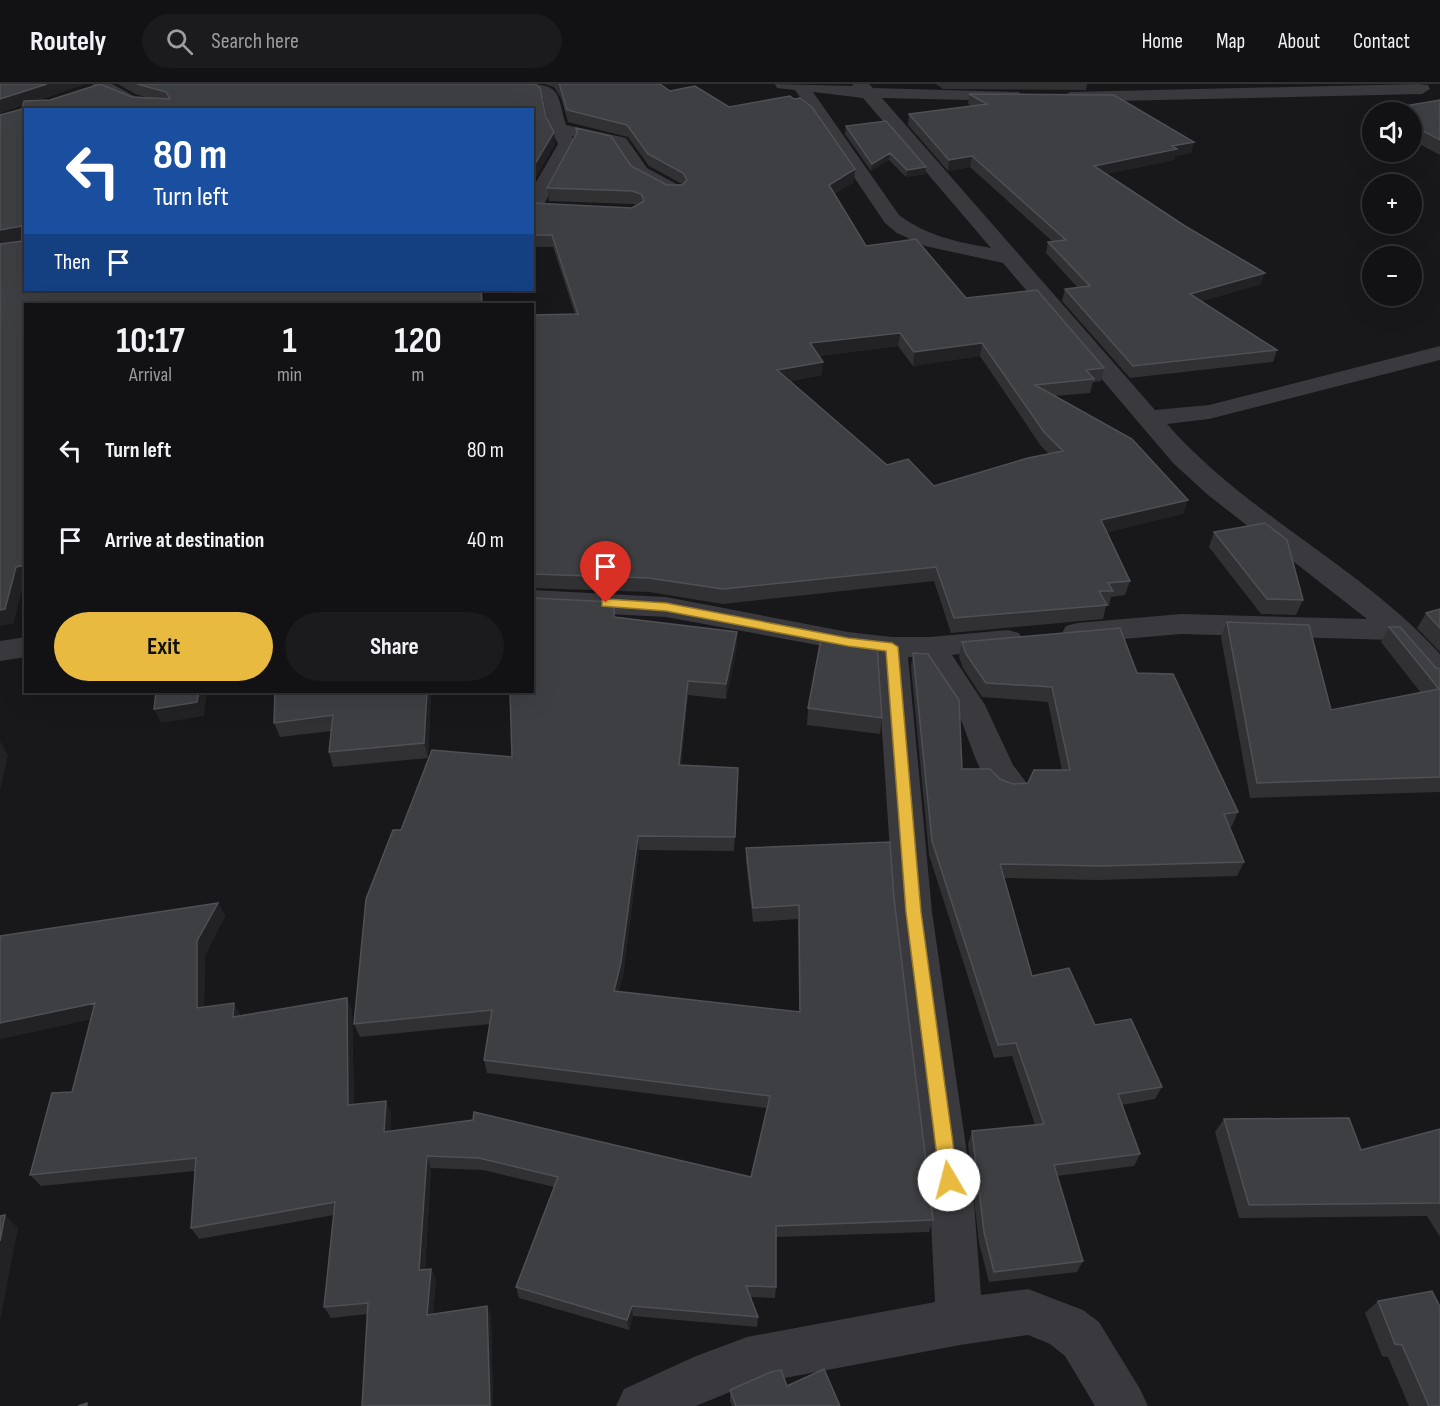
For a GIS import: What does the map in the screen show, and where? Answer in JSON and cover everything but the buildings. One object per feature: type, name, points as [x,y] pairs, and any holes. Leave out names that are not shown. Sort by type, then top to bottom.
[{"type":"street","points":[[534,84],[547,90],[553,97],[558,128],[566,141],[566,147],[534,206]]},
{"type":"street","points":[[794,84],[1031,97]]},
{"type":"street","points":[[794,84],[892,219],[901,227],[926,240],[1009,258]]},
{"type":"street","points":[[1069,84],[1089,97]]},
{"type":"street","points":[[120,108],[87,93],[104,86],[128,100],[156,108]]},
{"type":"street","points":[[1054,97],[1417,87],[1440,96]]},
{"type":"street","points":[[864,88],[1009,258],[1152,418],[1182,457],[1208,481],[1401,630],[1440,674]]},
{"type":"street","points":[[558,128],[620,142],[640,172],[675,191]]},
{"type":"street","points":[[534,208],[555,209]]},
{"type":"street","points":[[1152,418],[1209,412],[1440,354]]},
{"type":"street","points":[[534,600],[666,607],[848,642],[892,647],[930,647],[1181,624],[1401,630]]},
{"type":"street","points":[[0,651],[24,647]]},
{"type":"street","points":[[892,647],[913,912],[952,1202],[960,1321]]},
{"type":"street","points":[[930,647],[975,713],[999,772],[1012,786]]},
{"type":"street","points":[[641,1406],[712,1373],[747,1361],[960,1321],[1029,1312],[1066,1327],[1082,1339],[1123,1406]]},
{"type":"route","points":[[606,603],[641,603],[848,642],[892,647],[913,912],[949,1180]]}]
